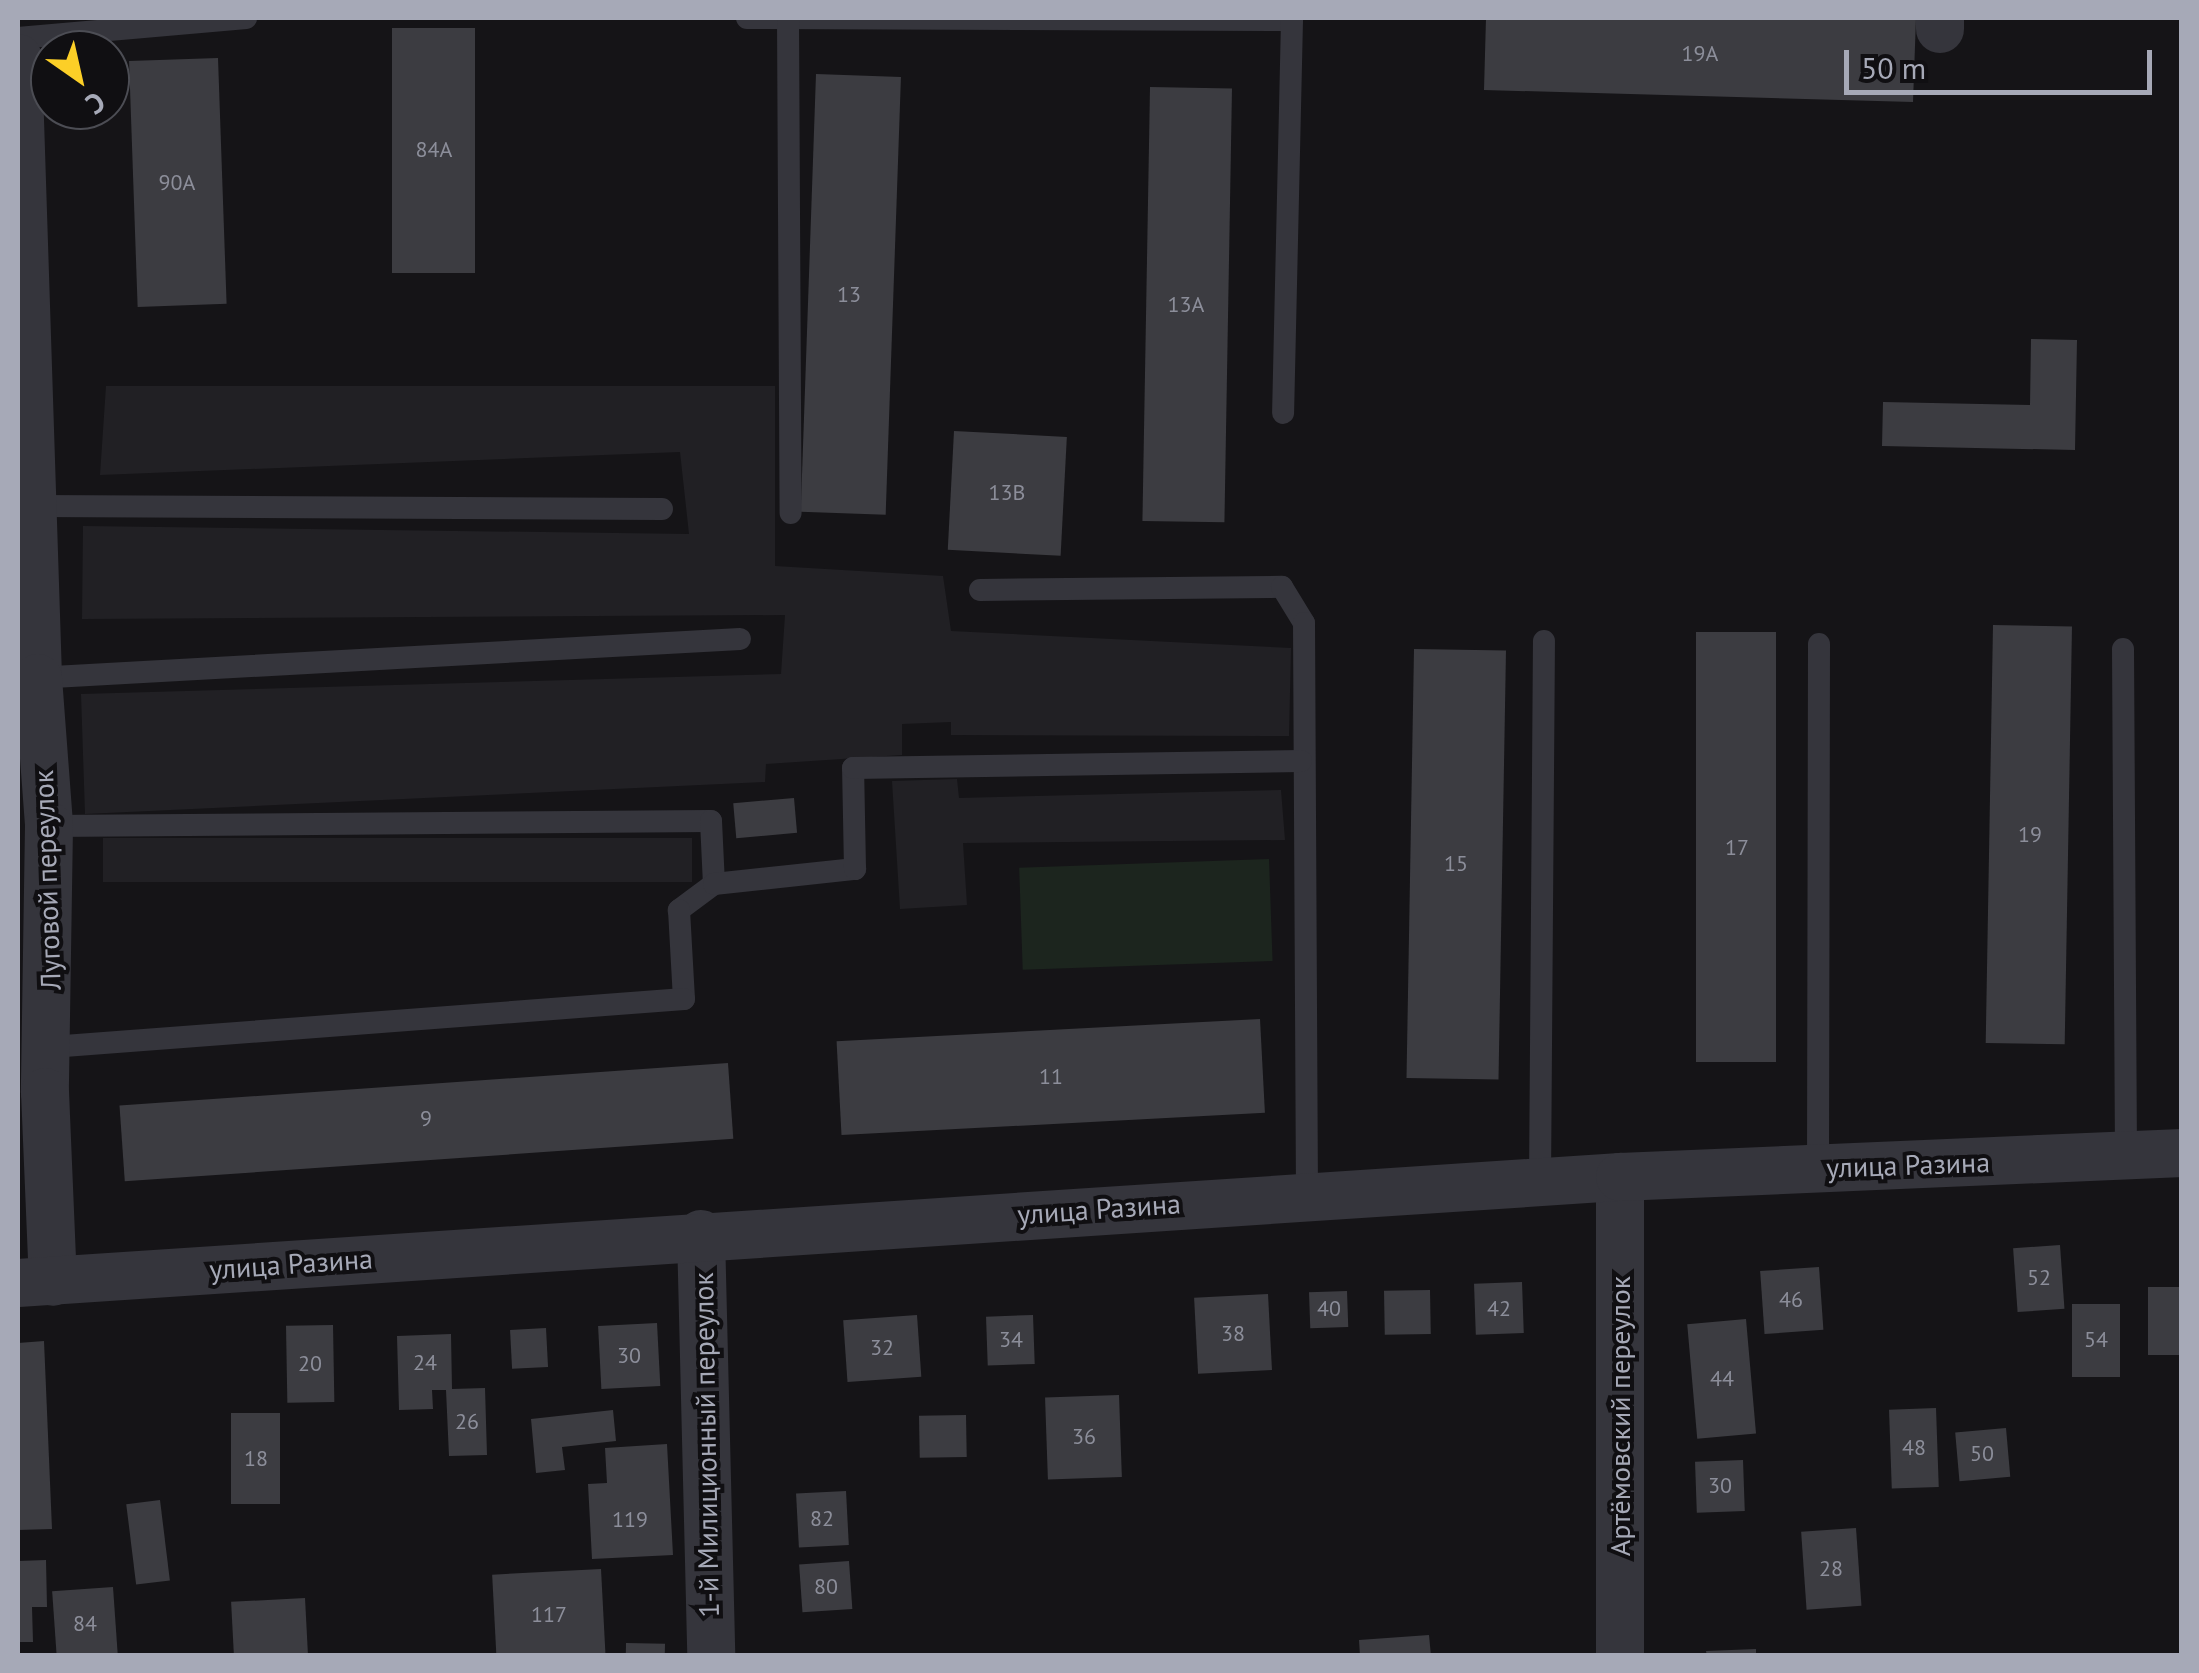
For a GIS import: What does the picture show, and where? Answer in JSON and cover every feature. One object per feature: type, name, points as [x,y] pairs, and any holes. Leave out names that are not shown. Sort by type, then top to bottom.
[{"type":"street","name":"Луговой переулок","points":[[18,58],[34,506],[28,678],[49,826],[38,1077],[35,1282]]},
{"type":"street","name":"улица Разина","points":[[35,1282],[701,1234],[1620,1177],[2182,1153]]},
{"type":"street","name":"Артёмовский переулок","points":[[1620,1177],[1620,1656]]},
{"type":"street","name":"1-й Милиционный переулок","points":[[701,1234],[712,1656]]},
{"type":"lane","points":[[18,38],[246,18]]},
{"type":"lane","points":[[747,18],[1292,20],[1284,413]]},
{"type":"lane","points":[[788,20],[790,514]]},
{"type":"lane","points":[[34,506],[662,508]]},
{"type":"lane","points":[[980,590],[1282,587],[1304,622],[1301,761],[1307,1196]]},
{"type":"lane","points":[[28,678],[740,640]]},
{"type":"lane","points":[[1540,1182],[1544,641]]},
{"type":"lane","points":[[1818,644],[1818,1168]]},
{"type":"lane","points":[[2123,649],[2126,1155]]},
{"type":"lane","points":[[38,1077],[684,1000],[678,910],[714,884],[854,869],[853,768],[1301,761]]},
{"type":"lane","points":[[49,826],[711,820],[714,884]]},
{"type":"shaded area","points":[[106,386],[775,386],[775,566],[943,576],[951,631],[1291,648],[1289,736],[951,735],[951,722],[902,724],[902,755],[766,764],[765,782],[85,814],[81,694],[781,674],[785,615],[82,619],[83,526],[689,534],[680,452],[100,475]]},
{"type":"shaded area","points":[[957,779],[959,798],[1281,790],[1285,840],[963,843],[967,905],[900,909],[892,781]]},
{"type":"shaded area","points":[[103,838],[692,838],[692,882],[103,882]]},
{"type":"shaded area","points":[[1269,859],[1273,961],[1023,970],[1019,868]]},
{"type":"building","points":[[1486,18],[1916,18],[1913,102],[1484,90]]},
{"type":"building","points":[[392,28],[475,28],[475,273],[392,273]]},
{"type":"building","points":[[218,58],[227,304],[138,307],[130,61]]},
{"type":"building","points":[[816,74],[901,77],[886,515],[801,512]]},
{"type":"building","points":[[1150,87],[1232,88],[1224,522],[1142,521]]},
{"type":"building","points":[[2031,339],[2077,340],[2075,450],[1882,446],[1883,402],[2030,405]]},
{"type":"building","points":[[954,431],[1067,437],[1061,556],[948,550]]},
{"type":"building","points":[[1993,625],[2072,626],[2065,1044],[1986,1043]]},
{"type":"building","points":[[1696,632],[1776,632],[1776,1062],[1696,1062]]},
{"type":"building","points":[[1414,649],[1506,651],[1498,1080],[1407,1078]]},
{"type":"building","points":[[794,798],[797,833],[736,838],[733,803]]},
{"type":"building","points":[[1260,1019],[1265,1113],[842,1135],[837,1041]]},
{"type":"building","points":[[728,1063],[733,1139],[125,1181],[119,1106]]},
{"type":"building","points":[[2060,1245],[2064,1309],[2018,1312],[2013,1248]]},
{"type":"building","points":[[1819,1267],[1823,1330],[1765,1334],[1760,1271]]},
{"type":"building","points":[[1522,1282],[1524,1333],[1476,1335],[1474,1284]]},
{"type":"building","points":[[2148,1287],[2182,1287],[2182,1355],[2148,1355]]},
{"type":"building","points":[[1430,1290],[1431,1334],[1385,1335],[1384,1291]]},
{"type":"building","points":[[1347,1291],[1348,1327],[1310,1328],[1309,1292]]},
{"type":"building","points":[[1268,1294],[1272,1370],[1198,1374],[1194,1298]]},
{"type":"building","points":[[2072,1304],[2120,1304],[2120,1377],[2072,1377]]},
{"type":"building","points":[[917,1315],[921,1377],[848,1382],[843,1320]]},
{"type":"building","points":[[1033,1315],[1035,1364],[988,1366],[986,1317]]},
{"type":"building","points":[[1746,1319],[1756,1434],[1697,1439],[1687,1324]]},
{"type":"building","points":[[657,1323],[660,1386],[601,1389],[598,1326]]},
{"type":"building","points":[[333,1325],[334,1402],[287,1403],[286,1326]]},
{"type":"building","points":[[546,1328],[548,1367],[512,1369],[510,1330]]},
{"type":"building","points":[[451,1334],[452,1389],[485,1388],[487,1455],[449,1456],[446,1390],[432,1390],[433,1409],[399,1410],[397,1336]]},
{"type":"building","points":[[44,1341],[52,1529],[18,1530],[18,1343]]},
{"type":"building","points":[[1119,1395],[1122,1477],[1048,1480],[1045,1398]]},
{"type":"building","points":[[1936,1408],[1939,1487],[1892,1489],[1889,1410]]},
{"type":"building","points":[[613,1410],[616,1441],[562,1447],[565,1470],[536,1473],[531,1419]]},
{"type":"building","points":[[231,1413],[280,1413],[280,1504],[231,1504]]},
{"type":"building","points":[[966,1415],[967,1457],[920,1458],[919,1416]]},
{"type":"building","points":[[2006,1428],[2010,1477],[1959,1481],[1955,1432]]},
{"type":"building","points":[[667,1444],[673,1555],[592,1559],[588,1484],[607,1483],[605,1448]]},
{"type":"building","points":[[1743,1460],[1745,1511],[1697,1513],[1695,1462]]},
{"type":"building","points":[[846,1491],[849,1545],[799,1548],[796,1494]]},
{"type":"building","points":[[160,1500],[170,1580],[136,1585],[126,1504]]},
{"type":"building","points":[[1856,1528],[1861,1606],[1807,1610],[1801,1532]]},
{"type":"building","points":[[46,1560],[47,1607],[32,1607],[33,1642],[18,1642],[18,1561]]},
{"type":"building","points":[[849,1561],[852,1609],[802,1612],[799,1564]]},
{"type":"building","points":[[601,1569],[606,1656],[496,1656],[492,1575]]},
{"type":"building","points":[[113,1587],[118,1656],[57,1656],[52,1591]]},
{"type":"building","points":[[305,1598],[308,1656],[234,1656],[231,1602]]},
{"type":"building","points":[[1429,1635],[1431,1656],[1360,1656],[1359,1640]]},
{"type":"building","points":[[626,1643],[665,1644],[665,1656],[626,1656]]},
{"type":"building","points":[[1756,1649],[1756,1656],[1707,1656],[1706,1651]]}]
